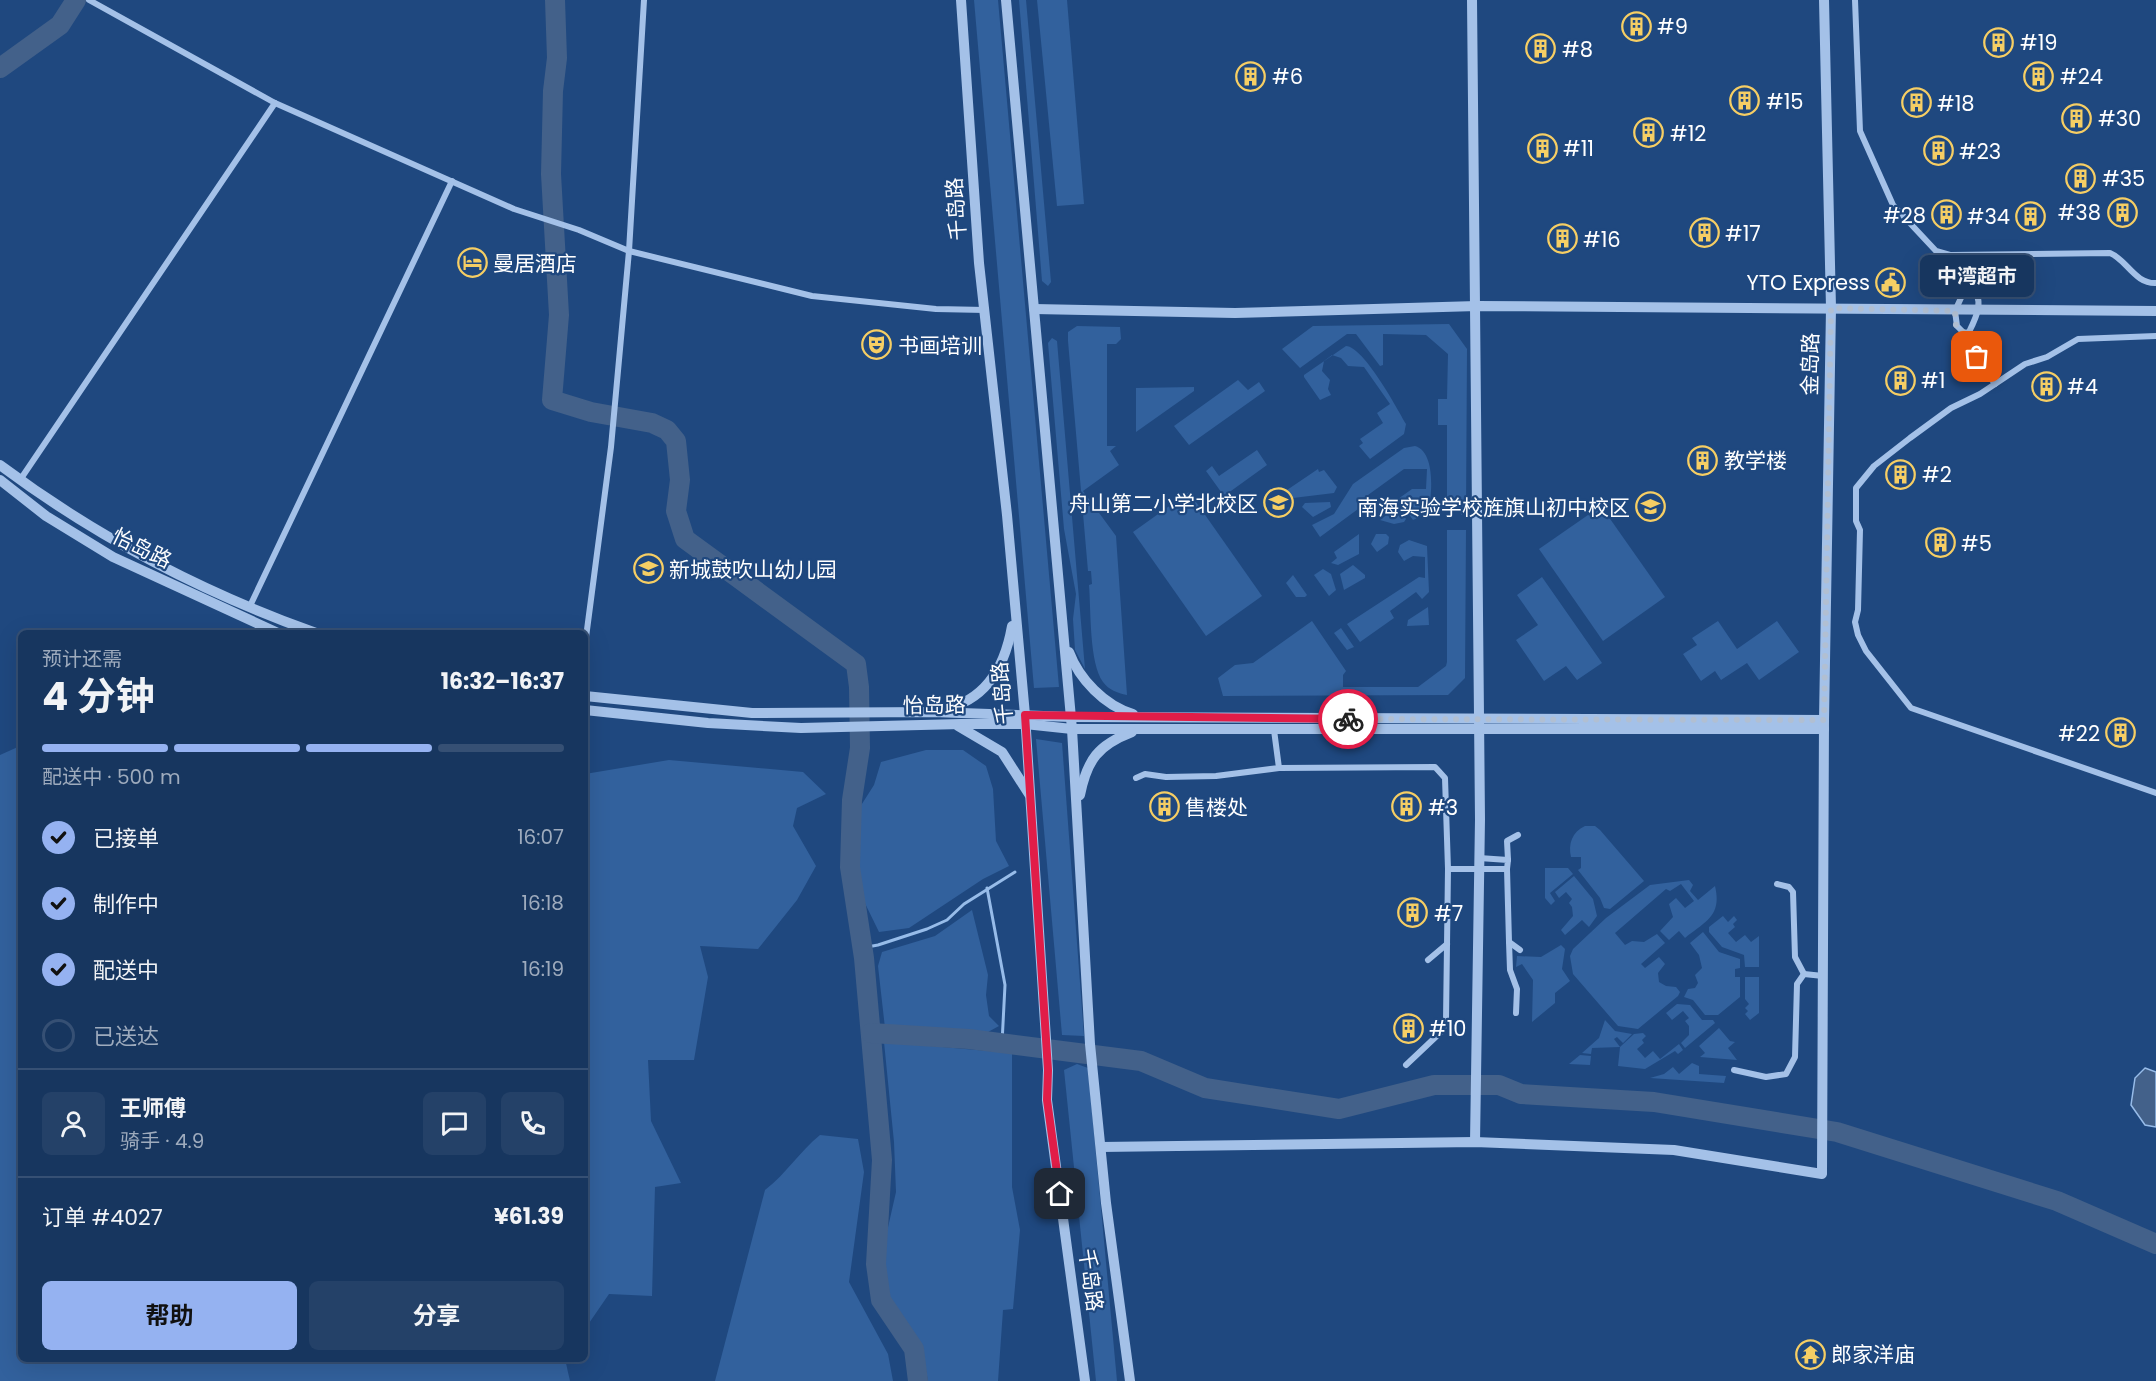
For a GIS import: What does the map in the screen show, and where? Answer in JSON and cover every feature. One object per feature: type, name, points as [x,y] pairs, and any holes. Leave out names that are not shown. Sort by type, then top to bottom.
[{"type":"street","points":[[89,0],[275,103],[514,209],[579,230],[629,251],[812,296],[936,309],[985,310]]},
{"type":"street","points":[[587,630],[611,447],[629,251],[644,0]]},
{"type":"street","points":[[953,0],[963,34]]},
{"type":"street","name":"千岛路","points":[[961,0],[985,310],[1007,515],[1025,719],[1048,1070],[1047,1100],[1085,1381]]},
{"type":"street","name":"千岛路","points":[[1006,0],[1072,729],[1090,1044],[1106,1203],[1130,1381]]},
{"type":"street","points":[[1008,20],[1012,0]]},
{"type":"street","points":[[1101,1147],[1476,1142],[1479,864],[1477,306],[1472,0]]},
{"type":"street","name":"金岛路","points":[[1476,1142],[1674,1150],[1822,1174],[1824,724],[1831,308],[1824,0]]},
{"type":"street","points":[[1855,0],[1860,131],[1893,205],[1936,250],[1950,255],[2110,252],[2122,258],[2137,277],[2149,284],[2156,283]]},
{"type":"street","points":[[20,480],[275,103]]},
{"type":"street","points":[[250,606],[452,181]]},
{"type":"street","points":[[1964,333],[1969,332],[1979,298],[1970,287],[1969,255]]},
{"type":"street","points":[[1970,287],[1965,289],[1955,311],[1956,326],[1964,333],[1995,384]]},
{"type":"street","points":[[1034,309],[1235,313],[1477,306],[2156,311]]},
{"type":"street","points":[[2156,336],[2078,339],[2047,357],[2025,364],[1995,384],[1951,408],[1869,471],[1856,488],[1856,521],[1860,530],[1859,595],[1855,622],[1858,635],[1866,651],[1911,708],[2156,793]]},
{"type":"street","points":[[0,465],[50,503],[124,545],[194,581],[309,630]]},
{"type":"street","name":"怡岛路","points":[[0,480],[46,516],[113,557],[271,630]]},
{"type":"street","points":[[933,712],[951,708],[968,700],[991,682],[1003,658],[1014,613]]},
{"type":"street","points":[[1064,642],[1079,672],[1100,694],[1112,705],[1142,717]]},
{"type":"street","points":[[588,696],[752,713],[933,712],[1025,719],[1142,717],[1478,725],[1824,724]]},
{"type":"street","name":"怡岛路","points":[[588,710],[720,724],[801,728],[952,724],[1025,719],[1072,729],[1274,730],[1478,725]]},
{"type":"street","points":[[952,724],[980,737],[1002,752],[1029,794]]},
{"type":"street","points":[[1077,810],[1084,774],[1099,751],[1106,744],[1139,729]]},
{"type":"street","points":[[1274,730],[1279,768]]},
{"type":"street","points":[[1136,778],[1145,774],[1166,777],[1216,776],[1279,768],[1435,767],[1445,778],[1448,869],[1446,1021],[1442,1031],[1406,1065]]},
{"type":"street","points":[[1516,1013],[1517,989],[1510,970],[1507,841],[1518,835]]},
{"type":"street","points":[[1448,869],[1508,860]]},
{"type":"street","points":[[1479,864],[1507,869]]},
{"type":"street","points":[[1777,884],[1790,887],[1793,892],[1795,957],[1804,974]]},
{"type":"street","points":[[1509,942],[1520,950]]},
{"type":"street","points":[[1428,960],[1447,944]]},
{"type":"street","points":[[1804,974],[1824,976]]},
{"type":"street","points":[[1734,1070],[1766,1077],[1786,1074],[1792,1067],[1795,1057],[1797,984],[1804,974]]},
{"type":"shaded area","points":[[974,0],[998,0],[1059,687],[1034,688]]},
{"type":"shaded area","points":[[1019,0],[1026,0],[1051,282],[1048,286],[1042,281]]},
{"type":"shaded area","points":[[1037,0],[1067,0],[1084,204],[1057,206]]},
{"type":"shaded area","points":[[1449,324],[1467,349],[1466,515],[1461,515],[1460,505],[1447,503],[1447,425],[1438,425],[1438,399],[1447,399],[1448,354],[1426,335],[1383,334],[1383,365],[1380,366],[1356,334],[1347,334],[1300,368],[1282,349],[1313,326]]},
{"type":"shaded area","points":[[1077,326],[1120,327],[1121,339],[1116,344],[1107,344],[1107,446],[1116,446],[1110,451],[1119,465],[1083,491],[1116,536],[1127,695],[1114,691],[1103,682],[1098,673],[1093,649],[1089,585],[1092,584],[1091,571],[1088,571],[1068,341],[1068,332]]},
{"type":"shaded area","points":[[1052,338],[1057,341],[1085,669],[1075,650],[1073,619],[1076,594],[1064,529],[1048,343]]},
{"type":"shaded area","points":[[1346,346],[1362,356],[1406,424],[1404,434],[1370,459],[1359,446],[1363,443],[1360,439],[1383,423],[1377,413],[1390,404],[1364,367],[1348,366],[1341,358],[1333,355]]},
{"type":"shaded area","points":[[1324,361],[1322,371],[1330,380],[1328,389],[1331,395],[1320,400],[1304,375]]},
{"type":"shaded area","points":[[1238,380],[1248,390],[1259,382],[1265,391],[1189,445],[1174,426]]},
{"type":"shaded area","points":[[1194,387],[1194,391],[1136,432],[1136,388]]},
{"type":"shaded area","points":[[1415,446],[1422,450],[1426,457],[1431,475],[1428,513],[1413,520],[1398,499],[1412,489],[1426,489],[1427,469],[1404,469],[1368,495],[1369,501],[1320,537],[1312,525],[1334,514],[1353,484],[1404,448]]},
{"type":"shaded area","points":[[1257,450],[1267,465],[1224,496],[1206,471],[1212,466],[1219,476]]},
{"type":"shaded area","points":[[1318,469],[1319,472],[1324,470],[1337,487],[1334,493],[1293,498],[1287,490]]},
{"type":"shaded area","points":[[1189,492],[1262,596],[1206,636],[1133,532]]},
{"type":"shaded area","points":[[1330,502],[1331,507],[1313,517],[1302,507],[1305,503]]},
{"type":"shaded area","points":[[1601,506],[1665,597],[1603,641],[1539,549]]},
{"type":"shaded area","points":[[1397,507],[1406,519],[1404,522],[1394,524],[1380,520]]},
{"type":"shaded area","points":[[1447,530],[1466,530],[1465,678],[1448,695],[1223,696],[1218,678],[1235,665],[1253,663],[1312,621],[1346,671],[1343,675],[1343,687],[1418,687],[1446,666],[1447,662]]},
{"type":"shaded area","points":[[1359,534],[1359,554],[1338,565],[1331,563],[1337,558],[1334,552]]},
{"type":"shaded area","points":[[1376,534],[1386,534],[1389,537],[1388,544],[1377,552],[1371,544]]},
{"type":"shaded area","points":[[1409,540],[1427,546],[1429,592],[1422,599],[1416,592],[1390,611],[1394,618],[1360,642],[1347,624],[1419,577],[1425,578],[1425,557],[1413,556],[1404,561],[1398,552],[1400,545]]},
{"type":"shaded area","points":[[1353,565],[1365,575],[1365,578],[1344,590],[1340,574]]},
{"type":"shaded area","points":[[1323,569],[1331,574],[1336,590],[1329,596],[1314,575]]},
{"type":"shaded area","points":[[1293,575],[1307,595],[1305,597],[1296,597],[1286,583]]},
{"type":"shaded area","points":[[1542,577],[1602,663],[1577,680],[1566,666],[1544,681],[1516,640],[1538,625],[1517,595]]},
{"type":"shaded area","points":[[1428,607],[1429,625],[1407,626],[1408,620]]},
{"type":"shaded area","points":[[1718,621],[1737,649],[1777,621],[1799,652],[1759,680],[1747,663],[1721,680],[1715,671],[1701,681],[1683,654],[1697,645],[1692,638]]},
{"type":"shaded area","points":[[1341,628],[1354,647],[1347,650],[1334,633]]},
{"type":"shaded area","points":[[1036,739],[1062,743],[1084,1036],[1062,1035]]},
{"type":"shaded area","points":[[18,747],[18,1362],[566,1362],[570,1381],[0,1381],[0,755]]},
{"type":"shaded area","points":[[926,750],[963,750],[986,766],[993,789],[996,841],[1009,866],[983,879],[909,928],[879,932],[858,889],[855,845],[860,807],[874,785],[881,762]]},
{"type":"shaded area","points":[[669,760],[803,772],[826,794],[797,808],[793,826],[816,866],[797,900],[758,949],[700,946],[708,977],[694,1060],[648,1060],[651,1121],[681,1183],[655,1187],[652,1296],[609,1294],[588,1325],[588,774]]},
{"type":"shaded area","points":[[1585,826],[1595,826],[1600,830],[1644,881],[1610,909],[1604,908],[1600,898],[1578,870],[1581,868],[1581,857],[1571,857],[1572,839]]},
{"type":"shaded area","points":[[1545,868],[1568,868],[1573,874],[1550,893],[1555,901],[1551,905],[1545,898]]},
{"type":"shaded area","points":[[1574,876],[1593,899],[1597,916],[1589,927],[1582,920],[1565,935],[1561,930],[1573,916],[1569,903],[1572,899],[1566,892],[1559,898],[1555,892]]},
{"type":"shaded area","points":[[1689,880],[1693,885],[1690,891],[1698,900],[1715,886],[1717,896],[1714,911],[1710,917],[1685,938],[1679,931],[1669,940],[1660,931],[1673,917],[1669,904],[1676,898],[1685,908],[1694,901],[1681,884],[1670,891],[1666,889],[1615,933],[1625,945],[1632,941],[1644,942],[1657,934],[1665,943],[1641,964],[1645,968],[1659,957],[1665,964],[1658,973],[1659,982],[1666,986],[1676,987],[1680,992],[1638,1029],[1618,1026],[1573,974],[1570,956],[1573,949],[1606,918],[1650,885]]},
{"type":"shaded area","points":[[972,910],[988,975],[986,995],[989,1016],[999,1026],[988,1032],[975,1033],[885,1028],[878,966],[882,952],[935,936]]},
{"type":"shaded area","points":[[1723,916],[1728,922],[1734,916],[1737,920],[1733,924],[1735,927],[1728,933],[1736,942],[1745,935],[1751,942],[1759,936],[1759,967],[1745,967],[1744,955],[1722,947],[1709,932],[1709,927]]},
{"type":"shaded area","points":[[1703,932],[1719,952],[1740,959],[1740,968],[1735,969],[1735,977],[1740,977],[1740,997],[1718,1015],[1705,1015],[1693,1000],[1684,997],[1688,989],[1695,988],[1698,983],[1695,975],[1702,968],[1699,955],[1690,943]]},
{"type":"shaded area","points":[[1561,945],[1565,949],[1562,969],[1570,981],[1555,993],[1555,1003],[1532,1022],[1533,980],[1522,964],[1516,967],[1517,956],[1541,957]]},
{"type":"shaded area","points":[[1745,977],[1759,977],[1759,1013],[1750,1020],[1745,1014],[1748,1011],[1745,1008],[1749,1004],[1745,999]]},
{"type":"shaded area","points":[[1677,1004],[1690,1005],[1702,1020],[1713,1020],[1715,1023],[1685,1048],[1681,1043],[1689,1035],[1689,1026],[1685,1021],[1689,1018],[1683,1011],[1672,1020],[1666,1013]]},
{"type":"shaded area","points":[[1605,1020],[1615,1031],[1632,1034],[1623,1043],[1617,1037],[1614,1039],[1620,1047],[1592,1048],[1591,1054],[1582,1053],[1599,1038]]},
{"type":"shaded area","points":[[1719,1028],[1730,1041],[1735,1042],[1728,1048],[1737,1060],[1700,1057],[1705,1053],[1699,1046]]},
{"type":"shaded area","points":[[1643,1033],[1646,1036],[1642,1040],[1644,1043],[1637,1049],[1645,1058],[1653,1051],[1660,1059],[1679,1044],[1683,1050],[1678,1054],[1675,1051],[1645,1069],[1618,1066],[1620,1047],[1634,1034]]},
{"type":"shaded area","points":[[884,1042],[1012,1053],[1012,1187],[1020,1230],[1013,1309],[1003,1310],[998,1381],[928,1381],[922,1349],[887,1300],[884,1245],[896,1192],[894,1142]]},
{"type":"shaded area","points":[[1580,1055],[1591,1056],[1590,1065],[1569,1064]]},
{"type":"shaded area","points":[[1692,1063],[1699,1066],[1699,1074],[1726,1076],[1724,1083],[1650,1078],[1664,1074],[1673,1067],[1679,1074]]},
{"type":"shaded area","points":[[1077,1064],[1088,1068],[1117,1381],[1096,1381],[1064,1070]]},
{"type":"shaded area","points":[[2145,1068],[2156,1072],[2156,1127],[2145,1125],[2131,1105],[2135,1078]]},
{"type":"shaded area","points":[[820,1135],[858,1139],[864,1172],[849,1282],[888,1354],[893,1381],[715,1381],[765,1190]]},
{"type":"waterway","points":[[0,68],[60,25],[76,0]]},
{"type":"waterway","points":[[555,0],[557,58],[553,91],[551,174],[559,315],[552,400],[591,412],[652,423],[667,430],[676,441],[680,480],[676,511],[685,539],[856,664],[859,687],[860,748],[852,800],[850,867],[864,958],[882,1160],[876,1264],[881,1300],[914,1349],[918,1381]]},
{"type":"waterway","points":[[862,948],[927,929],[947,920],[964,904],[1015,872]]},
{"type":"waterway","points":[[987,888],[1005,985],[1002,1043]]},
{"type":"waterway","points":[[871,1033],[969,1039],[1141,1061],[1205,1088],[1339,1109],[1434,1085],[1499,1085],[1521,1094],[1654,1102],[1837,1132],[2057,1201],[2156,1244]]},
{"type":"way so far","points":[[1348,719],[1824,720],[1831,308],[1955,311],[1956,326],[1964,333],[1977,357]]},
{"type":"place","name":"#9","points":[[1636,26]]},
{"type":"place","name":"#19","points":[[1999,42]]},
{"type":"place","name":"#8","points":[[1541,49]]},
{"type":"place","name":"#6","points":[[1251,76]]},
{"type":"place","name":"#24","points":[[2039,76]]},
{"type":"place","name":"#15","points":[[1745,101]]},
{"type":"place","name":"#18","points":[[1916,103]]},
{"type":"place","name":"#30","points":[[2077,118]]},
{"type":"place","name":"#12","points":[[1649,133]]},
{"type":"place","name":"#11","points":[[1542,148]]},
{"type":"place","name":"#23","points":[[1938,151]]},
{"type":"place","name":"#35","points":[[2081,178]]},
{"type":"place","name":"#38","points":[[2122,212]]},
{"type":"place","name":"#28","points":[[1947,215]]},
{"type":"place","name":"#34","points":[[2031,216]]},
{"type":"place","name":"#17","points":[[1704,233]]},
{"type":"place","name":"#16","points":[[1562,239]]},
{"type":"place","name":"曼居酒店","points":[[472,263]]},
{"type":"place","name":"YTO Express","points":[[1891,282]]},
{"type":"place","name":"书画培训","points":[[877,345]]},
{"type":"place","name":"中湾超市","points":[[1977,357]]},
{"type":"place","name":"#1","points":[[1900,380]]},
{"type":"place","name":"#4","points":[[2046,386]]},
{"type":"place","name":"教学楼","points":[[1703,460]]},
{"type":"place","name":"#2","points":[[1901,474]]},
{"type":"place","name":"舟山第二小学北校区","points":[[1279,503]]},
{"type":"place","name":"南海实验学校旌旗山初中校区","points":[[1651,507]]},
{"type":"place","name":"#5","points":[[1940,543]]},
{"type":"place","name":"新城鼓吹山幼儿园","points":[[648,569]]},
{"type":"place","name":"#22","points":[[2121,733]]},
{"type":"place","name":"售楼处","points":[[1164,807]]},
{"type":"place","name":"#3","points":[[1407,807]]},
{"type":"place","name":"#7","points":[[1413,913]]},
{"type":"place","name":"#10","points":[[1408,1028]]},
{"type":"place","name":"郎家洋庙","points":[[1810,1354]]},
{"type":"route","points":[[1060,1194],[1047,1100],[1048,1070],[1025,715],[1348,719]]}]
